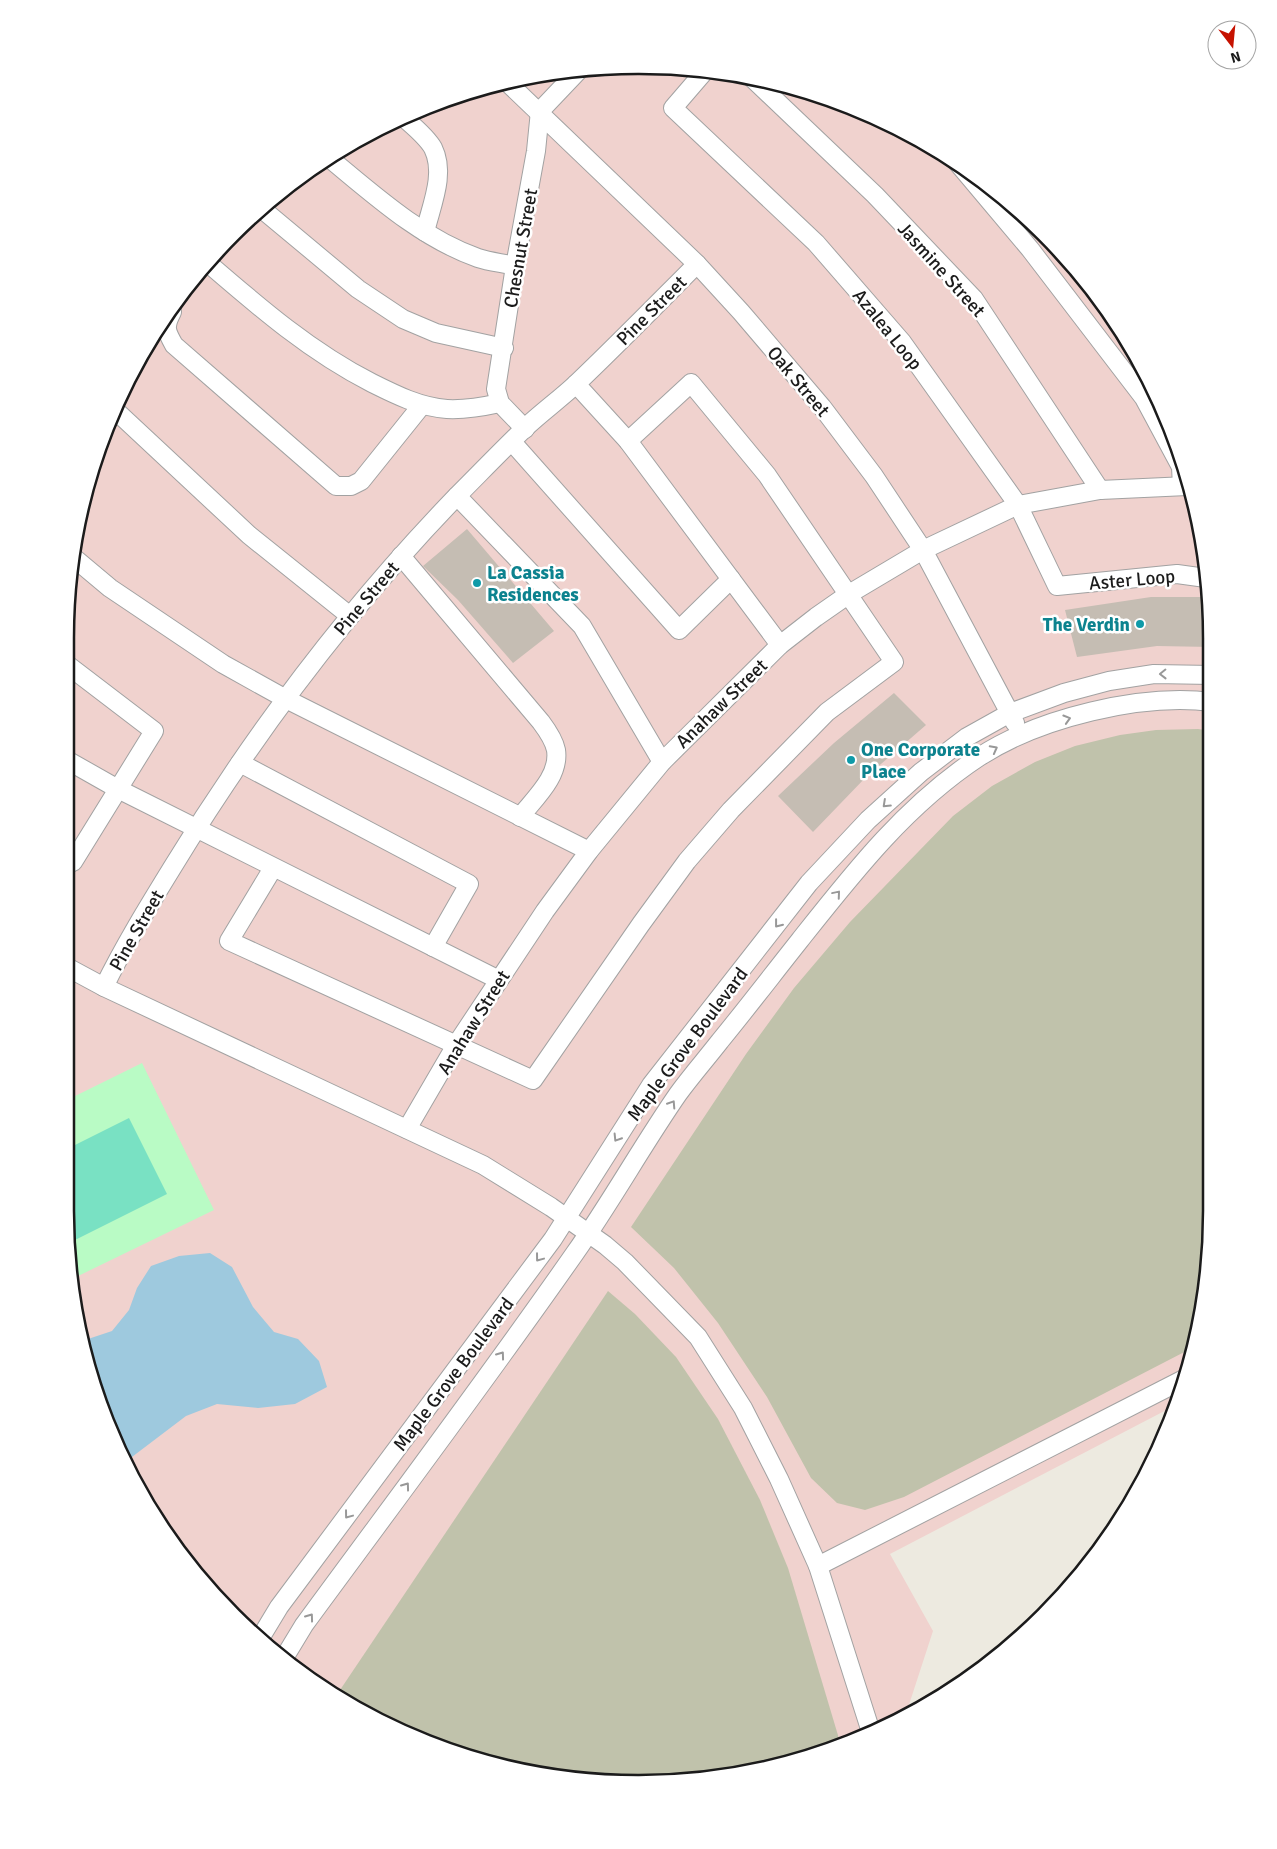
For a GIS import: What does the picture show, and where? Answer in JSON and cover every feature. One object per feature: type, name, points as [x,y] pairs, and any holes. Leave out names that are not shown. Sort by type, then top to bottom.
[{"type":"street","points":[[540,111],[571,78]]},
{"type":"street","name":"Azalea Loop","points":[[699,78],[672,108],[816,243],[896,335],[1018,505],[1057,586]]},
{"type":"street","name":"Oak Street","points":[[515,88],[697,264],[741,312],[822,408],[874,476],[923,550],[1021,734]]},
{"type":"street","name":"Jasmine Street","points":[[763,88],[875,195],[974,299],[1100,490]]},
{"type":"street","name":"Chesnut Street","points":[[500,403],[496,389],[504,348],[515,266],[536,151],[540,111]]},
{"type":"street","points":[[409,123],[422,134],[433,148],[438,164],[438,179],[425,232]]},
{"type":"street","points":[[335,163],[380,200],[425,232],[452,248],[480,258],[515,266]]},
{"type":"street","points":[[978,187],[1146,391]]},
{"type":"street","points":[[267,213],[358,289],[403,319],[436,333],[504,348]]},
{"type":"street","name":"Pine Street","points":[[104,987],[122,950],[196,828],[286,699],[350,616],[401,556],[457,496],[525,428],[576,384],[697,264]]},
{"type":"street","points":[[213,267],[261,309],[317,352],[354,374],[391,393],[422,405],[446,409],[470,409],[500,403],[525,428]]},
{"type":"street","points":[[167,329],[167,334],[174,345],[336,486],[350,486],[361,481],[422,405]]},
{"type":"street","points":[[273,868],[229,941],[533,1080],[687,861],[731,810],[827,712],[894,662],[767,475],[691,383],[628,441]]},
{"type":"street","points":[[576,384],[628,441],[780,645]]},
{"type":"street","points":[[121,414],[249,534],[350,616]]},
{"type":"street","points":[[512,442],[678,630],[730,579]]},
{"type":"street","name":"Anahaw Street","points":[[407,1129],[456,1045],[545,911],[589,851],[662,762],[780,645],[816,616],[849,594],[923,550],[1018,505],[1100,490],[1182,486]]},
{"type":"street","points":[[457,496],[582,626],[662,762]]},
{"type":"street","points":[[401,556],[550,735],[556,749],[556,764],[552,776],[520,817]]},
{"type":"street","points":[[79,562],[110,588],[223,664],[286,699],[589,851]]},
{"type":"street","name":"Aster Loop","points":[[1057,586],[1177,574],[1199,577]]},
{"type":"street","points":[[74,670],[154,731],[74,860]]},
{"type":"street","name":"Maple Grove Boulevard","points":[[263,1633],[279,1607],[553,1239],[651,1085],[809,883],[868,820],[921,772],[968,737],[1010,713],[1064,693],[1109,681],[1154,674],[1203,675]]},
{"type":"street","name":"Maple Grove Boulevard","points":[[287,1653],[304,1625],[589,1233],[678,1094],[831,901],[886,836],[935,789],[981,756],[1021,734],[1072,717],[1115,706],[1203,701]]},
{"type":"street","points":[[240,763],[469,884],[433,947]]},
{"type":"street","points":[[74,764],[118,789],[273,868],[499,980]]},
{"type":"street","points":[[74,971],[104,987],[483,1165],[589,1233],[626,1262],[698,1338],[747,1416],[779,1478],[818,1566],[869,1726]]},
{"type":"street","points":[[818,1566],[1176,1383]]},
{"type":"shaded area","points":[[602,75],[675,75],[712,79],[785,93],[820,104],[855,117],[921,149],[982,190],[1011,214],[1038,239],[1087,295],[1128,356],[1145,389],[1160,422],[1184,492],[1198,565],[1203,638],[1203,1210],[1202,1247],[1192,1321],[1184,1357],[1166,1410],[890,1554],[933,1631],[908,1706],[855,1732],[785,1756],[749,1764],[675,1774],[602,1774],[528,1764],[492,1756],[457,1745],[422,1732],[356,1700],[295,1659],[239,1610],[190,1554],[149,1493],[117,1427],[93,1357],[79,1284],[74,1210],[74,638],[75,602],[85,528],[93,492],[104,457],[117,422],[149,356],[190,295],[239,239],[295,190],[356,149],[422,117],[492,93],[528,85]]},
{"type":"shaded area","points":[[1156,730],[1203,730],[1202,1247],[1198,1284],[1185,1352],[904,1497],[865,1510],[837,1503],[811,1478],[767,1397],[718,1323],[674,1268],[631,1227],[746,1054],[794,988],[850,922],[953,816],[992,786],[1035,762],[1075,746],[1120,735]]},
{"type":"shaded area","points":[[608,1291],[635,1314],[676,1357],[718,1419],[760,1500],[788,1568],[839,1738],[785,1756],[712,1770],[675,1774],[602,1774],[528,1764],[492,1756],[457,1745],[389,1717],[340,1690]]},
{"type":"green space","points":[[142,1063],[214,1210],[78,1276],[74,1210],[74,1097]]},
{"type":"green space","points":[[129,1118],[167,1194],[75,1240],[74,1146]]},
{"type":"water","points":[[210,1253],[232,1267],[253,1307],[274,1332],[298,1339],[319,1361],[327,1387],[295,1404],[258,1408],[217,1404],[186,1416],[131,1458],[104,1392],[89,1339],[112,1331],[129,1310],[137,1288],[151,1266],[179,1256]]},
{"type":"building","name":"La Cassia Residences","points":[[467,529],[554,631],[513,663],[458,600],[423,566]]},
{"type":"building","name":"The Verdin","points":[[1151,597],[1201,597],[1203,647],[1157,646],[1077,657],[1065,610]]},
{"type":"building","name":"One Corporate Place","points":[[894,693],[926,725],[866,777],[813,832],[778,796],[834,743]]},
{"type":"place","name":"La Cassia Residences","points":[[477,583]]},
{"type":"place","name":"The Verdin","points":[[1140,624]]},
{"type":"place","name":"One Corporate Place","points":[[851,760]]}]
